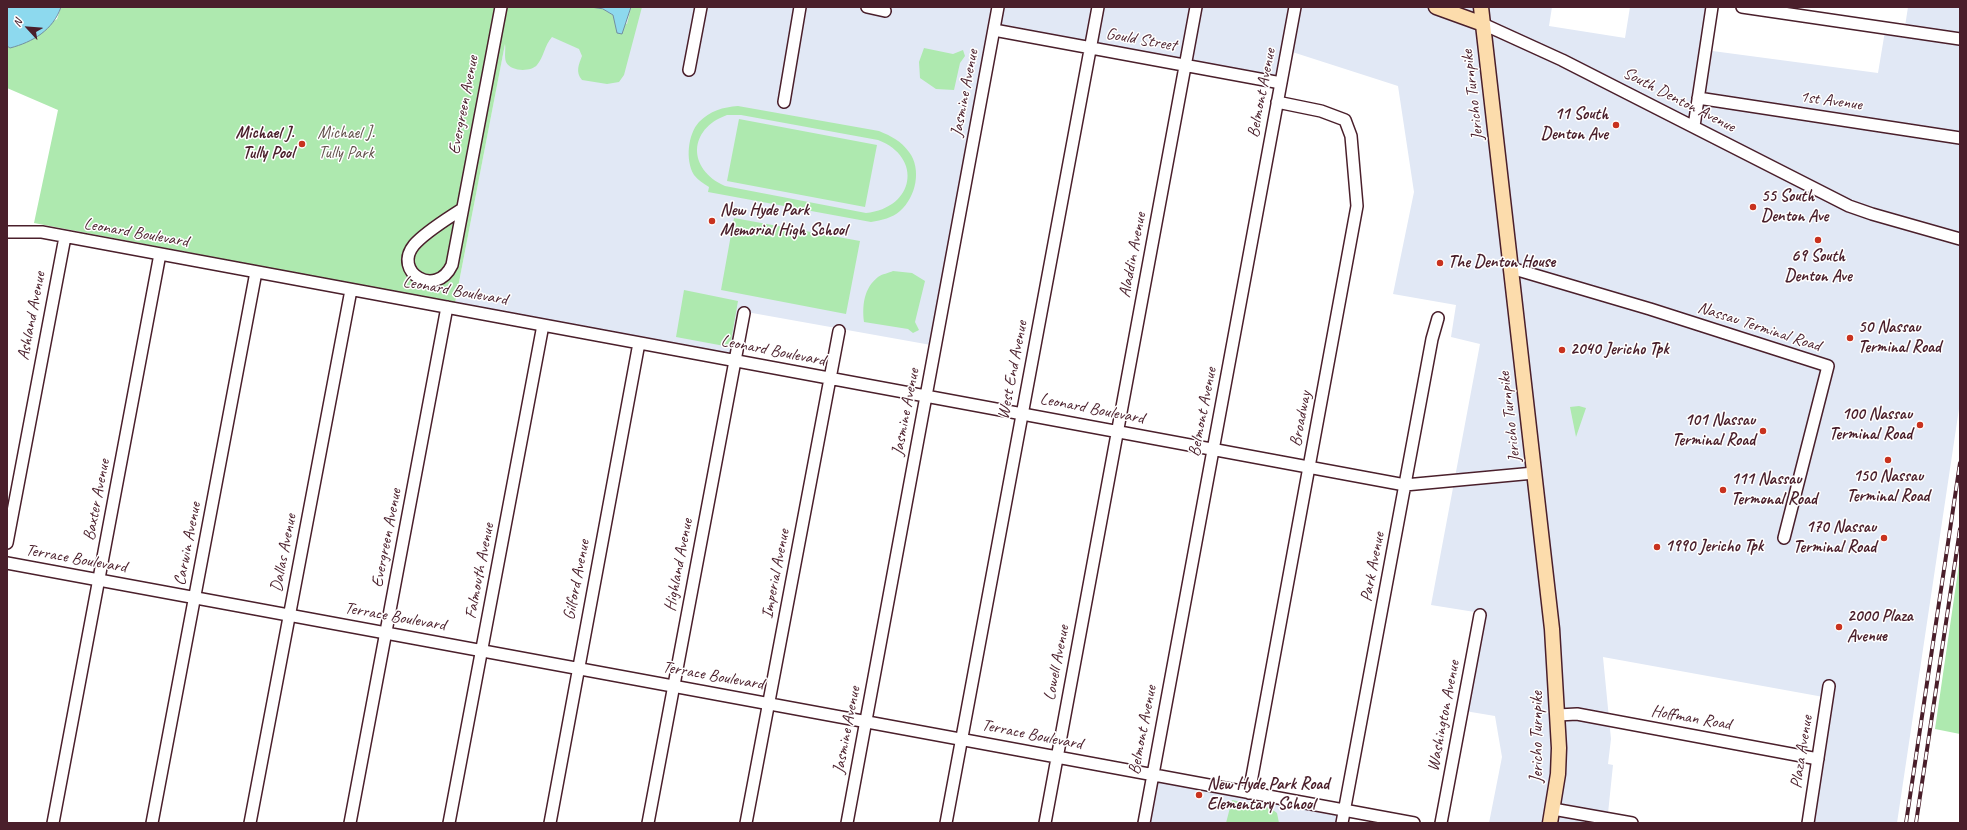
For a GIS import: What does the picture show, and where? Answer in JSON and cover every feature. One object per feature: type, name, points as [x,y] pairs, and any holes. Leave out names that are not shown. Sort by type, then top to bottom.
[{"type":"main road","points":[[1436,7],[1483,24]]},
{"type":"main road","name":"Jericho Turnpike","points":[[1481,7],[1552,629],[1558,715],[1559,761],[1550,823]]},
{"type":"street","name":"Evergreen Avenue","points":[[462,209],[414,245],[409,254],[408,261],[409,267],[414,275],[422,280],[434,281],[445,276],[449,272],[452,265],[500,7]]},
{"type":"street","points":[[689,70],[701,7]]},
{"type":"street","points":[[784,102],[800,7]]},
{"type":"street","points":[[867,7],[885,11]]},
{"type":"street","name":"Jasmine Avenue","points":[[846,823],[998,7]]},
{"type":"street","name":"West End Avenue","points":[[946,823],[1098,7]]},
{"type":"street","name":"Aladdin Avenue","points":[[1103,509],[1196,7]]},
{"type":"street","name":"Belmont Avenue","points":[[1144,823],[1295,7]]},
{"type":"street","points":[[1694,126],[1712,7]]},
{"type":"street","points":[[1742,7],[1960,39]]},
{"type":"street","name":"South Denton Avenue","points":[[1483,24],[1562,60],[1858,209],[1960,239]]},
{"type":"street","name":"Gould Street","points":[[994,30],[1281,83]]},
{"type":"street","name":"1st Avenue","points":[[1698,98],[1960,138]]},
{"type":"street","name":"Broadway","points":[[1249,793],[1355,219],[1356,188],[1351,136],[1345,120],[1321,110],[1278,102]]},
{"type":"street","name":"Leonard Boulevard","points":[[7,232],[42,232],[1405,485],[1534,473]]},
{"type":"street","name":"Ashland Avenue","points":[[7,543],[64,237]]},
{"type":"street","name":"Baxter Avenue","points":[[53,823],[160,254]]},
{"type":"street","name":"Nassau Terminal Road","points":[[1510,268],[1828,366],[1784,538]]},
{"type":"street","name":"Carwin Avenue","points":[[152,823],[256,272]]},
{"type":"street","name":"Dallas Avenue","points":[[250,823],[351,290]]},
{"type":"street","name":"Evergreen Avenue","points":[[350,823],[447,307]]},
{"type":"street","name":"Highland Avenue","points":[[648,823],[744,314]]},
{"type":"street","name":"Park Avenue","points":[[1342,823],[1432,339],[1438,318]]},
{"type":"street","name":"Falmouth Avenue","points":[[449,823],[543,325]]},
{"type":"street","name":"Imperial Avenue","points":[[746,823],[839,331]]},
{"type":"street","name":"Gilford Avenue","points":[[550,823],[639,343]]},
{"type":"street","name":"Lowell Avenue","points":[[1045,823],[1103,509]]},
{"type":"street","name":"Terrace Boulevard","points":[[7,563],[1414,823]]},
{"type":"street","name":"Washington Avenue","points":[[1441,823],[1480,615]]},
{"type":"street","name":"Plaza Avenue","points":[[1808,823],[1830,686]]},
{"type":"street","name":"Hoffman Road","points":[[1558,715],[1577,714],[1818,759]]},
{"type":"street","points":[[1553,809],[1632,823]]},
{"type":"shaded area","points":[[512,7],[1552,7],[1549,26],[1625,38],[1630,7],[1711,7],[1705,50],[1878,73],[1885,31],[1904,33],[1908,7],[1960,7],[1960,402],[1897,823],[1810,823],[1829,698],[1603,657],[1611,739],[1608,764],[1613,765],[1607,823],[1489,823],[1502,757],[1495,716],[1465,711],[1481,613],[1431,605],[1480,344],[1451,337],[1456,305],[1393,294],[1414,192],[1398,86],[1283,49],[1277,78],[991,27],[931,345],[741,311],[733,356],[455,303]]},
{"type":"shaded area","name":"New Hyde Park Road Elementary School","points":[[1153,777],[1342,812],[1340,823],[1145,823]]},
{"type":"green space","name":"Michael J. Tully Park","points":[[61,7],[591,7],[603,9],[627,24],[631,7],[642,7],[624,75],[619,82],[607,84],[582,80],[578,71],[582,56],[579,49],[552,37],[537,65],[526,70],[512,68],[506,62],[505,44],[455,303],[34,223],[58,110],[7,88],[7,46],[10,48],[57,19]]},
{"type":"green space","points":[[924,48],[953,54],[963,50],[965,56],[960,63],[954,90],[936,89],[920,78],[919,62]]},
{"type":"green space","points":[[738,106],[879,131],[896,139],[909,152],[915,166],[915,183],[910,198],[906,205],[894,215],[871,222],[708,192],[709,187],[694,175],[691,169],[689,162],[690,140],[695,127],[703,118],[717,110]],"holes":[[[727,115],[741,115],[878,140],[892,148],[902,158],[907,169],[907,181],[903,192],[895,202],[882,209],[866,213],[725,186],[713,179],[704,170],[699,160],[697,149],[699,139],[714,121]]]},
{"type":"green space","points":[[739,119],[877,145],[865,207],[727,181]]},
{"type":"green space","points":[[734,218],[860,241],[846,314],[721,290]]},
{"type":"green space","points":[[893,271],[912,273],[925,281],[915,322],[919,330],[913,333],[908,329],[864,322],[863,309],[865,297],[870,286],[873,281],[881,275]]},
{"type":"green space","points":[[684,290],[738,301],[730,347],[676,337]]},
{"type":"green space","points":[[1579,406],[1586,408],[1576,437],[1570,407]]},
{"type":"green space","points":[[1960,557],[1960,734],[1935,729]]},
{"type":"green space","points":[[1232,800],[1270,808],[1277,813],[1279,823],[1226,823]]},
{"type":"water","points":[[7,7],[61,7],[53,22],[41,34],[27,42],[10,48],[7,46]]},
{"type":"water","points":[[591,7],[631,7],[622,34],[617,33],[613,15],[603,9]]},
{"type":"railway","points":[[1906,823],[1960,463]]},
{"type":"railway","points":[[1916,823],[1960,529]]},
{"type":"place","name":"11 South Denton Ave","points":[[1616,125]]},
{"type":"place","name":"Michael J. Tully Pool","points":[[302,144]]},
{"type":"place","name":"55 South Denton Ave","points":[[1753,207]]},
{"type":"place","name":"New Hyde Park Memorial High School","points":[[712,221]]},
{"type":"place","name":"69 South Denton Ave","points":[[1818,240]]},
{"type":"place","name":"The Denton House","points":[[1440,263]]},
{"type":"place","name":"50 Nassau Terminal Road","points":[[1850,338]]},
{"type":"place","name":"2040 Jericho Tpk","points":[[1562,350]]},
{"type":"place","name":"100 Nassau Terminal Road","points":[[1920,425]]},
{"type":"place","name":"101 Nassau Terminal Road","points":[[1763,431]]},
{"type":"place","name":"150 Nassau Terminal Road","points":[[1888,460]]},
{"type":"place","name":"111 Nassau Termonal Road","points":[[1723,490]]},
{"type":"place","name":"170 Nassau Terminal Road","points":[[1884,538]]},
{"type":"place","name":"1990 Jericho Tpk","points":[[1657,547]]},
{"type":"place","name":"2000 Plaza Avenue","points":[[1839,627]]},
{"type":"place","name":"New Hyde Park Road Elementary School","points":[[1199,795]]}]
